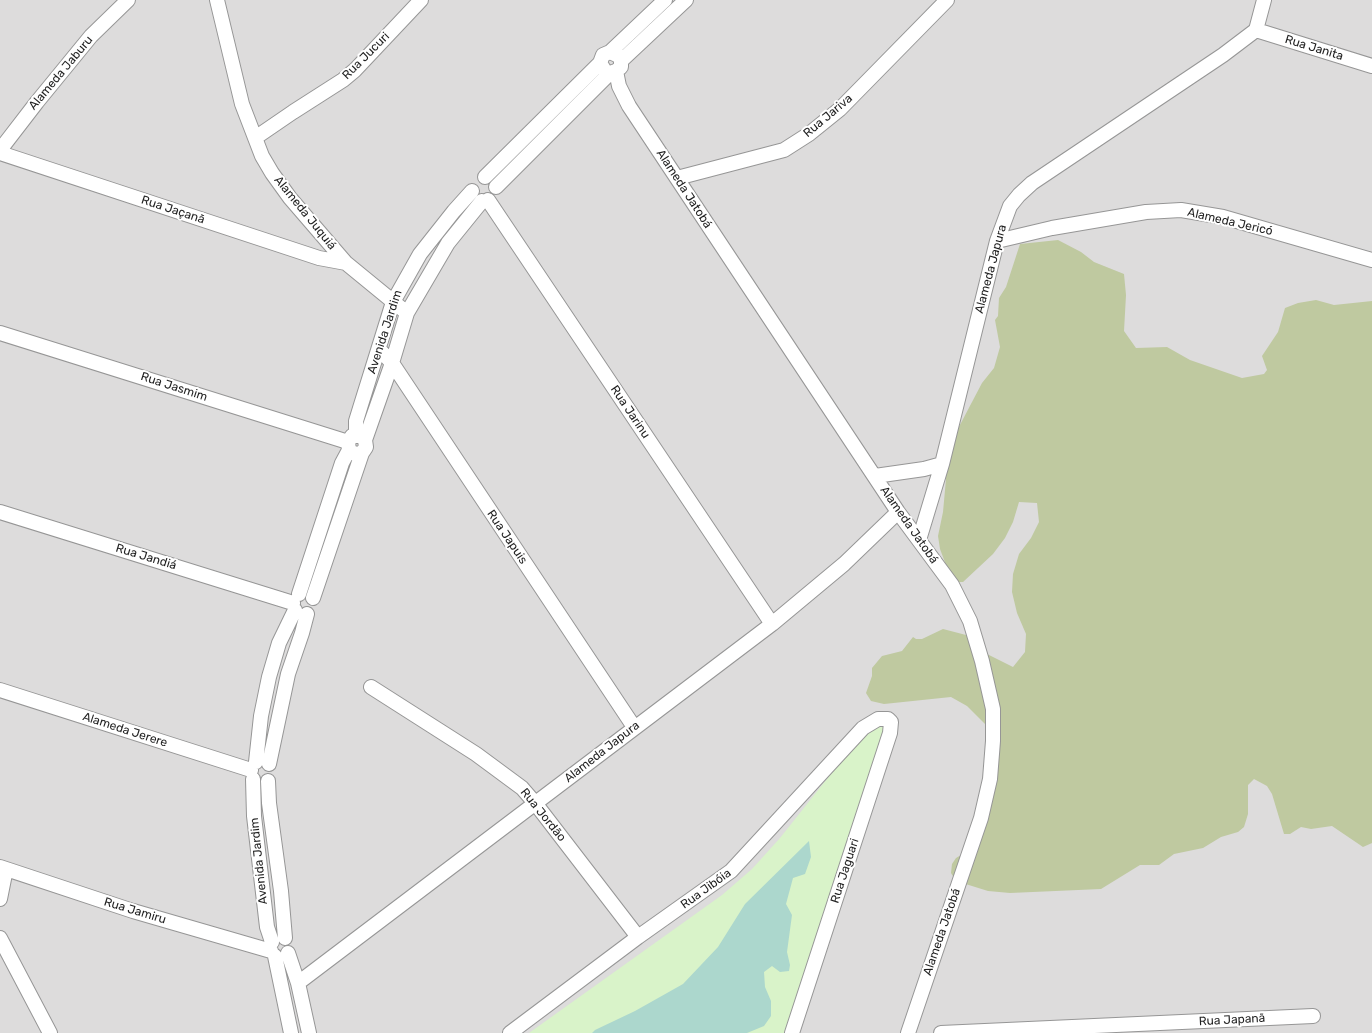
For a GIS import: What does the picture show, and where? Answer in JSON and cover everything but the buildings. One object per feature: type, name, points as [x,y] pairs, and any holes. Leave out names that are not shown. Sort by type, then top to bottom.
[{"type":"street","name":"Alameda Jaburu","points":[[0,151],[91,36],[128,0]]},
{"type":"street","name":"Alameda Juquiá","points":[[217,0],[242,104],[255,138],[272,173],[290,198],[346,263],[407,313]]},
{"type":"street","name":"Rua Jucuri","points":[[255,138],[343,80],[355,70],[421,0]]},
{"type":"street","points":[[665,0],[610,52],[620,56],[612,67],[496,188],[493,197],[481,197],[472,186],[475,181],[485,178],[612,67],[686,0]]},
{"type":"street","points":[[1256,30],[1264,0]]},
{"type":"street","name":"Rua Jariva","points":[[677,178],[784,150],[809,134],[840,109],[939,2]]},
{"type":"street","name":"Rua Janita","points":[[1256,30],[1372,66]]},
{"type":"street","name":"Alameda Japura","points":[[919,540],[942,464],[997,240],[1010,206],[1032,182],[1223,55],[1256,30]]},
{"type":"street","name":"Alameda Jatobá","points":[[612,67],[629,106],[898,512],[952,585],[970,621],[982,661],[992,709],[993,741],[990,779],[980,818],[908,1033]]},
{"type":"street","name":"Rua Jaçanã","points":[[0,151],[319,258],[346,263]]},
{"type":"street","points":[[485,178],[490,179],[496,188]]},
{"type":"street","name":"Avenida Jardim","points":[[309,1033],[298,983],[267,927],[254,816],[257,769],[302,633],[298,605],[342,463],[356,444],[356,421],[393,302],[420,254],[454,210],[481,197]]},
{"type":"street","name":"Avenida Jardim","points":[[298,605],[312,612],[314,608],[313,598],[356,444],[392,364],[407,313],[448,244],[481,197]]},
{"type":"street","name":"Rua Jarinu","points":[[481,197],[772,624]]},
{"type":"street","name":"Alameda Jericó","points":[[997,240],[1052,228],[1146,212],[1181,210],[1223,217],[1372,260]]},
{"type":"street","name":"Rua Jasmim","points":[[0,333],[356,444]]},
{"type":"street","name":"Rua Japuis","points":[[379,349],[392,364],[634,727]]},
{"type":"street","points":[[875,476],[924,469],[942,464]]},
{"type":"street","name":"Rua Jandiá","points":[[0,512],[298,605]]},
{"type":"street","name":"Alameda Japura","points":[[298,983],[772,624],[844,564],[898,512]]},
{"type":"street","name":"Rua Jordão","points":[[371,688],[476,754],[522,788],[638,937]]},
{"type":"street","name":"Alameda Jerere","points":[[0,690],[257,769]]},
{"type":"street","name":"Rua Jibóia","points":[[510,1033],[638,937],[731,871],[863,728],[878,719]]},
{"type":"street","name":"Rua Jaguari","points":[[792,1033],[890,733],[891,722],[888,719],[878,719]]},
{"type":"street","name":"Avenida Jardim","points":[[257,769],[272,773],[268,781],[269,803],[281,891],[278,948],[291,1033]]},
{"type":"street","points":[[0,899],[3,868]]},
{"type":"street","name":"Rua Jamiru","points":[[3,868],[133,911],[278,948]]},
{"type":"street","points":[[0,938],[50,1033]]},
{"type":"street","name":"Rua Japanã","points":[[941,1033],[1312,1016]]},
{"type":"shaded area","points":[[0,0],[1372,0],[1372,1033],[0,1033]]},
{"type":"shaded area","points":[[1058,240],[1081,252],[1094,262],[1124,274],[1126,295],[1124,331],[1136,348],[1167,347],[1190,360],[1242,378],[1264,374],[1267,370],[1262,356],[1278,332],[1285,308],[1298,303],[1316,300],[1334,305],[1372,301],[1372,843],[1363,847],[1332,826],[1311,829],[1301,827],[1290,834],[1284,834],[1272,794],[1267,786],[1254,779],[1248,785],[1248,814],[1244,827],[1238,832],[1221,837],[1203,848],[1174,854],[1159,865],[1140,865],[1101,889],[1010,893],[988,891],[956,881],[951,873],[952,864],[956,858],[973,848],[987,785],[986,725],[967,706],[951,697],[884,704],[871,701],[866,693],[872,676],[872,668],[882,656],[902,651],[913,637],[922,639],[943,629],[966,635],[981,651],[1013,667],[1025,652],[1026,634],[1017,613],[1012,592],[1013,574],[1019,554],[1031,538],[1039,522],[1037,503],[1019,502],[1013,522],[1005,538],[993,554],[963,582],[958,582],[946,565],[940,549],[938,536],[943,512],[946,479],[941,461],[982,383],[994,368],[1000,347],[995,320],[998,316],[999,298],[1006,287],[1020,244]]},
{"type":"shaded area","points":[[883,723],[887,728],[789,1033],[529,1033],[722,895],[752,869],[780,838],[869,726]]},
{"type":"shaded area","points":[[809,841],[811,857],[805,874],[793,878],[786,904],[792,915],[787,952],[790,965],[789,971],[780,972],[772,966],[764,972],[765,987],[771,1001],[771,1016],[764,1026],[747,1033],[592,1033],[683,984],[718,947],[745,904]]}]
